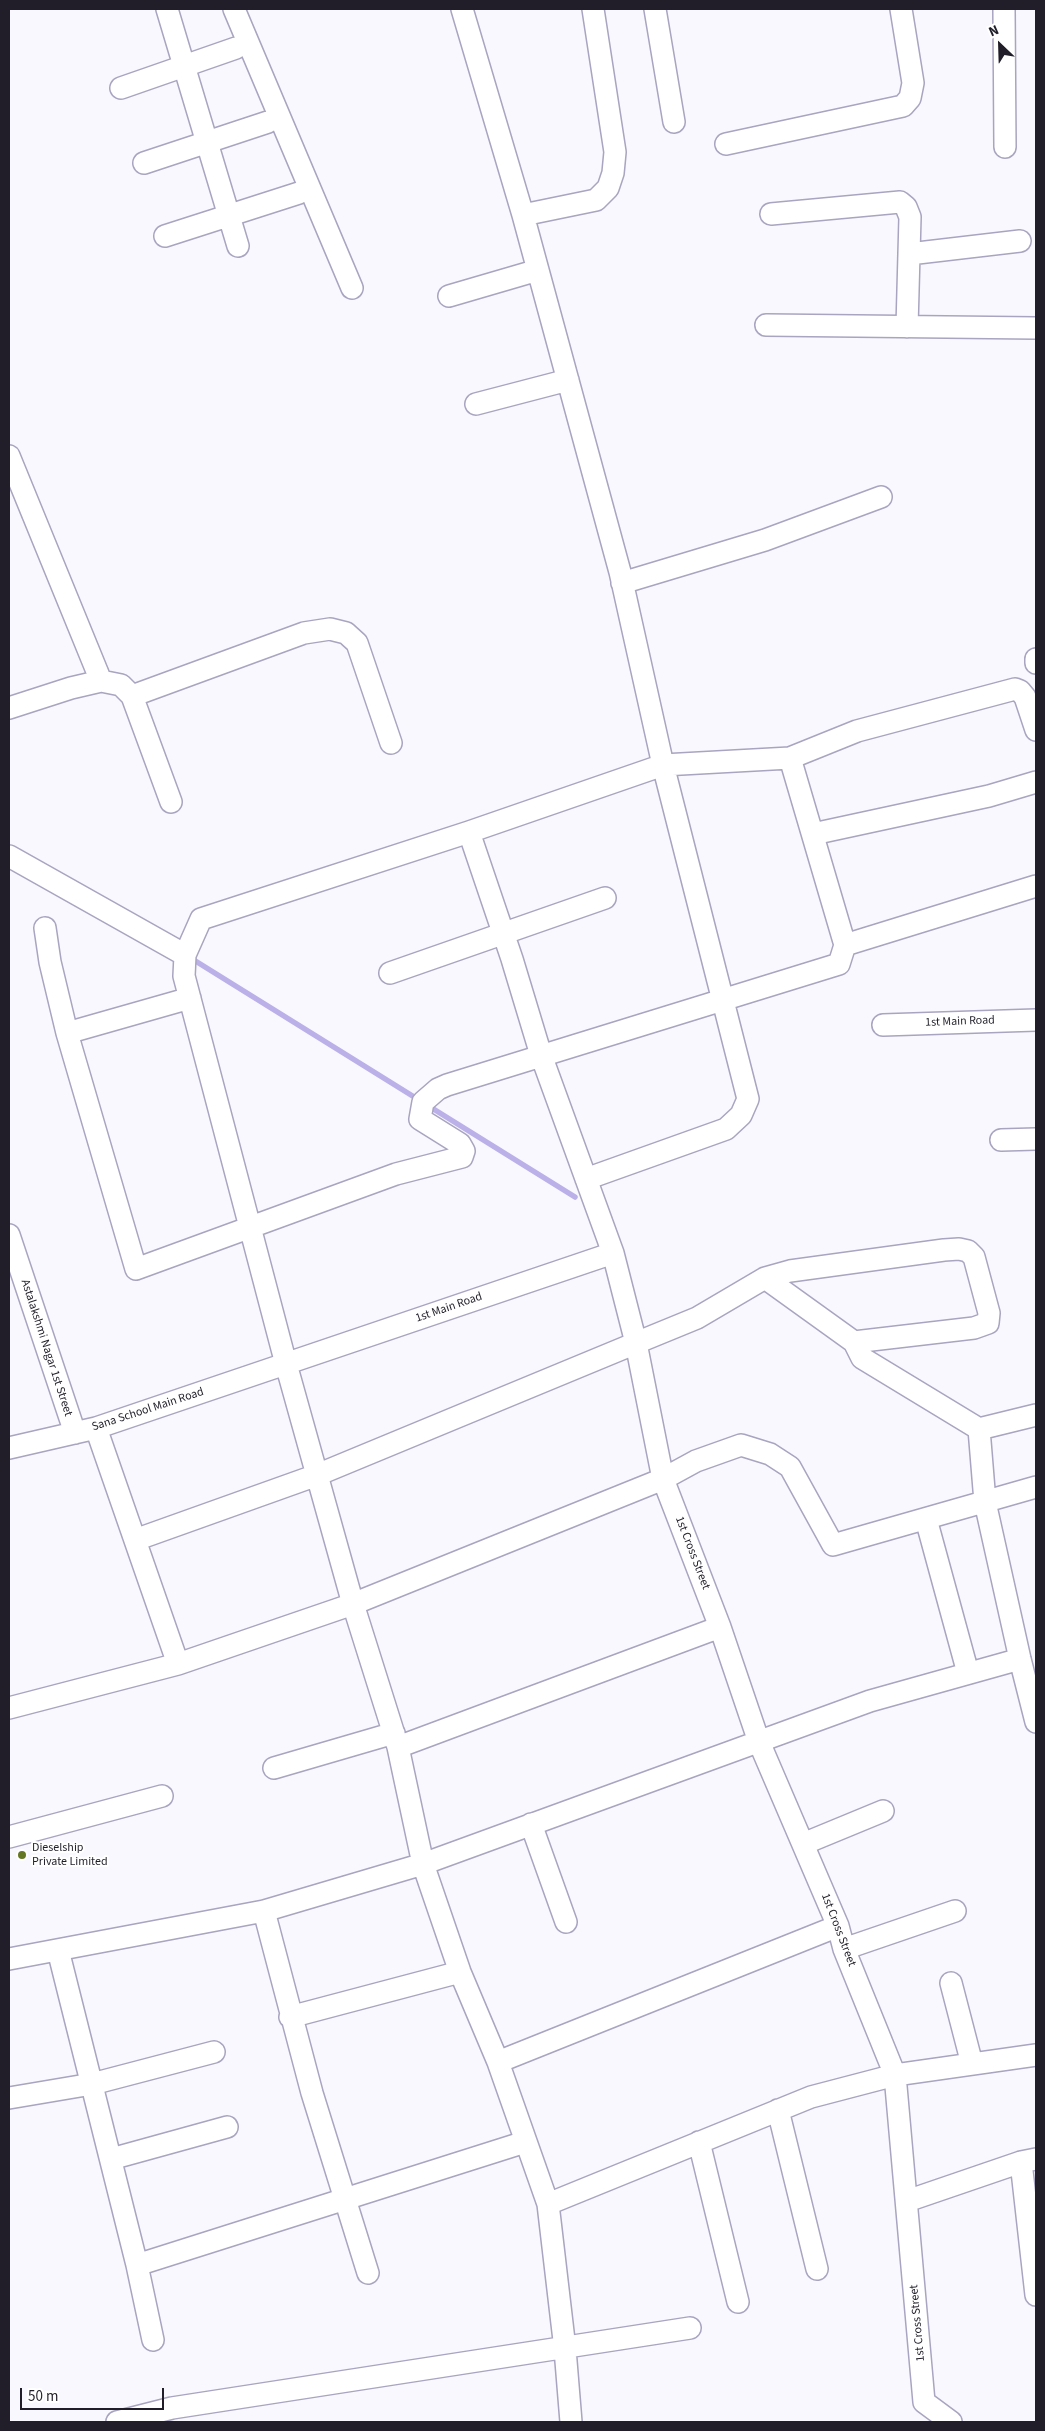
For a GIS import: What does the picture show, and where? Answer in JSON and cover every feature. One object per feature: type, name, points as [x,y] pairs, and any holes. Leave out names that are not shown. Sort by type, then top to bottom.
[{"type":"street","points":[[167,9],[238,246]]},
{"type":"street","points":[[234,9],[352,288]]},
{"type":"street","points":[[462,9],[523,215],[622,583],[663,765],[748,1099],[741,1115],[726,1129],[586,1179]]},
{"type":"street","points":[[523,215],[596,200],[608,188],[613,173],[615,152],[593,9]]},
{"type":"street","points":[[655,9],[674,122]]},
{"type":"street","points":[[726,144],[902,106],[910,98],[913,83],[901,9]]},
{"type":"street","points":[[1004,9],[1005,147]]},
{"type":"street","points":[[121,88],[236,48]]},
{"type":"street","points":[[144,163],[268,122]]},
{"type":"street","points":[[165,236],[299,193]]},
{"type":"street","points":[[771,214],[900,202],[906,207],[910,217],[907,327]]},
{"type":"street","points":[[909,254],[1020,241]]},
{"type":"street","points":[[449,296],[538,270]]},
{"type":"street","points":[[766,325],[1036,328]]},
{"type":"street","points":[[476,404],[568,380]]},
{"type":"street","points":[[9,456],[101,681]]},
{"type":"street","points":[[622,583],[757,542],[826,519],[881,497]]},
{"type":"street","points":[[132,696],[304,633],[330,629],[346,633],[358,643],[391,743]]},
{"type":"street","points":[[9,708],[71,688],[101,681],[121,686],[132,696],[171,802]]},
{"type":"street","points":[[571,2422],[565,2349],[548,2204],[498,2062],[460,1972],[423,1864],[396,1740],[353,1604],[286,1364],[184,976],[185,955],[201,919],[469,832],[663,765],[790,758],[857,731],[1015,688],[1020,690],[1028,702],[1036,730]]},
{"type":"street","points":[[44,928],[67,1033],[136,1269],[396,1174],[462,1157],[464,1151],[460,1144],[420,1119],[423,1102],[438,1089],[447,1085],[839,964],[845,945],[790,758]]},
{"type":"street","points":[[813,834],[989,796],[1036,782]]},
{"type":"street","name":"1st Cross Street","points":[[469,832],[504,934],[541,1055],[613,1253],[636,1343],[663,1479],[720,1626],[759,1742],[838,1926],[844,1949],[895,2075],[924,2402],[951,2422]]},
{"type":"street","points":[[9,856],[185,955]]},
{"type":"street","points":[[845,945],[1035,887]]},
{"type":"street","points":[[390,973],[605,898]]},
{"type":"street","points":[[67,1033],[190,998]]},
{"type":"street","name":"1st Main Road","points":[[883,1025],[1036,1020]]},
{"type":"street","points":[[1001,1140],[1036,1139]]},
{"type":"street","name":"Astalakshmi Nagar 1st Street","points":[[9,1235],[75,1433]]},
{"type":"street","points":[[135,1540],[317,1475],[697,1318],[765,1278],[790,1271],[944,1250],[959,1249],[968,1251],[974,1257],[990,1313],[988,1323],[974,1328],[854,1342]]},
{"type":"street","name":"1st Main Road","points":[[286,1364],[613,1253]]},
{"type":"street","points":[[765,1278],[854,1342],[862,1358],[979,1428],[1036,1415]]},
{"type":"street","name":"Sana School Main Road","points":[[9,1448],[96,1428],[286,1364]]},
{"type":"street","points":[[96,1428],[178,1664]]},
{"type":"street","points":[[979,1428],[985,1502],[1036,1722]]},
{"type":"street","points":[[9,1708],[178,1664],[353,1604],[663,1479],[696,1460],[741,1445],[770,1454],[790,1467],[833,1545],[1036,1487]]},
{"type":"street","points":[[926,1519],[968,1673]]},
{"type":"street","points":[[274,1768],[396,1740],[720,1626]]},
{"type":"street","points":[[9,1960],[264,1912],[423,1864],[870,1700],[1020,1659]]},
{"type":"street","points":[[9,1837],[162,1796]]},
{"type":"street","points":[[803,1844],[883,1811]]},
{"type":"street","points":[[531,1824],[566,1922]]},
{"type":"street","points":[[844,1949],[955,1911]]},
{"type":"street","points":[[264,1912],[290,2017],[344,2200],[368,2273]]},
{"type":"street","points":[[498,2062],[838,1926]]},
{"type":"street","points":[[58,1950],[111,2159],[153,2340]]},
{"type":"street","points":[[290,2017],[460,1972]]},
{"type":"street","points":[[952,1983],[972,2064]]},
{"type":"street","points":[[9,2098],[92,2084],[214,2052]]},
{"type":"street","points":[[548,2204],[811,2097],[895,2075],[1036,2055]]},
{"type":"street","points":[[778,2110],[817,2269]]},
{"type":"street","points":[[111,2159],[227,2127]]},
{"type":"street","points":[[137,2266],[526,2142]]},
{"type":"street","points":[[699,2142],[738,2302]]},
{"type":"street","points":[[907,2201],[1029,2160],[1036,2295]]},
{"type":"street","points":[[118,2422],[172,2408],[565,2349],[690,2328]]},
{"type":"waterway","points":[[189,957],[419,1100]]},
{"type":"waterway","points":[[427,1105],[575,1197]]},
{"type":"place","name":"Dieselship Private Limited","points":[[22,1855]]}]
